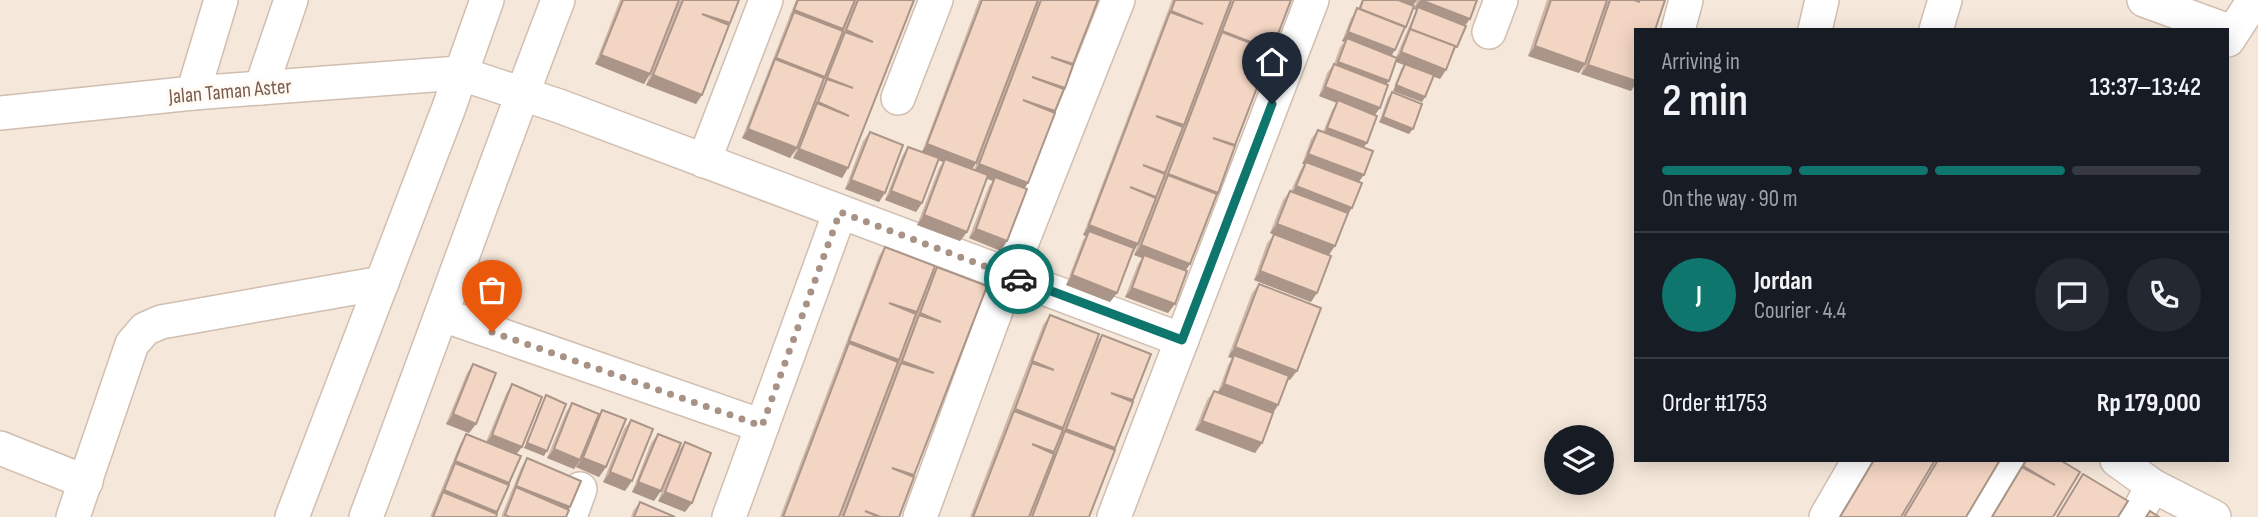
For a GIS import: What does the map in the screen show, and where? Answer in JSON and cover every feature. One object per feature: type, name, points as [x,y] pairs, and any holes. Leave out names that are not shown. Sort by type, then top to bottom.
[{"type":"street","points":[[193,93],[221,0]]},
{"type":"street","points":[[261,88],[290,0]]},
{"type":"street","points":[[292,517],[448,110],[486,0]]},
{"type":"street","points":[[366,517],[558,0]]},
{"type":"street","points":[[704,161],[766,0]]},
{"type":"street","points":[[898,98],[936,0]]},
{"type":"street","points":[[920,517],[1009,275],[1118,0]]},
{"type":"street","points":[[1114,517],[1311,0]]},
{"type":"street","points":[[1489,32],[1501,0]]},
{"type":"street","points":[[1679,28],[1686,0]]},
{"type":"street","points":[[1815,28],[1822,0]]},
{"type":"street","points":[[1937,28],[1945,0]]},
{"type":"street","points":[[2144,0],[2216,28]]},
{"type":"street","points":[[2229,33],[2254,0]]},
{"type":"street","points":[[459,73],[704,161],[1182,340]]},
{"type":"street","name":"Jalan Taman Aster","points":[[0,113],[193,93],[459,73]]},
{"type":"street","points":[[729,517],[840,212]]},
{"type":"street","points":[[72,517],[132,344],[145,329],[161,322],[382,283]]},
{"type":"street","points":[[443,315],[762,426]]},
{"type":"street","points":[[0,448],[86,482]]},
{"type":"street","points":[[1826,517],[1858,462]]},
{"type":"street","points":[[1978,517],[2011,462]]},
{"type":"street","points":[[2120,462],[2152,486],[2214,517]]},
{"type":"street","points":[[2135,517],[2152,486]]},
{"type":"shaded area","points":[[0,0],[2258,0],[2258,517],[0,517]]},
{"type":"building","points":[[623,0],[679,0],[650,74],[601,55]]},
{"type":"building","points":[[683,0],[739,0],[730,23],[702,14],[729,25],[702,95],[653,75]]},
{"type":"building","points":[[798,0],[855,0],[843,29],[794,10]]},
{"type":"building","points":[[858,0],[914,0],[848,168],[799,149],[817,103],[849,116],[818,102],[827,79],[853,88],[827,78],[845,32],[873,42],[846,30]]},
{"type":"building","points":[[982,0],[1038,0],[976,163],[927,144]]},
{"type":"building","points":[[1041,0],[1098,0],[1073,64],[1051,57],[1073,65],[1065,88],[1032,77],[1064,89],[1055,111],[1023,100],[1055,113],[1028,183],[979,164]]},
{"type":"building","points":[[1175,0],[1231,0],[1184,125],[1156,116],[1183,127],[1165,173],[1143,165],[1165,174],[1156,197],[1130,187],[1156,198],[1138,244],[1089,225],[1170,12],[1203,24],[1171,11]]},
{"type":"building","points":[[1234,0],[1291,0],[1272,50],[1222,31]]},
{"type":"building","points":[[1363,0],[1398,0],[1414,6],[1406,27],[1360,9]]},
{"type":"building","points":[[1421,0],[1477,0],[1470,19]]},
{"type":"building","points":[[1551,0],[1607,0],[1585,64],[1535,46]]},
{"type":"building","points":[[1610,0],[1665,0],[1656,28],[1634,28],[1634,80],[1588,65]]},
{"type":"building","points":[[1418,7],[1466,26],[1457,47],[1410,29]]},
{"type":"building","points":[[1357,8],[1405,27],[1395,50],[1348,32]]},
{"type":"building","points":[[794,12],[843,31],[825,77],[776,58]]},
{"type":"building","points":[[1410,29],[1455,46],[1446,70],[1401,52]]},
{"type":"building","points":[[1222,32],[1271,51],[1235,145],[1213,138],[1235,146],[1218,193],[1168,174]]},
{"type":"building","points":[[1347,38],[1397,58],[1389,81],[1338,62]]},
{"type":"building","points":[[775,59],[824,78],[797,148],[748,129]]},
{"type":"building","points":[[1334,64],[1388,85],[1380,108],[1325,87]]},
{"type":"building","points":[[1405,64],[1434,75],[1425,97],[1396,85]]},
{"type":"building","points":[[1392,92],[1422,104],[1413,129],[1383,117]]},
{"type":"building","points":[[1338,100],[1377,116],[1367,143],[1327,128]]},
{"type":"building","points":[[1318,130],[1373,151],[1364,175],[1308,154]]},
{"type":"building","points":[[870,132],[903,145],[885,193],[851,180]]},
{"type":"building","points":[[908,147],[939,158],[922,203],[891,191]]},
{"type":"building","points":[[945,159],[988,175],[967,232],[924,215]]},
{"type":"building","points":[[1306,162],[1362,183],[1352,208],[1296,186]]},
{"type":"building","points":[[1168,175],[1217,194],[1190,264],[1141,245]]},
{"type":"building","points":[[995,177],[1027,189],[1007,241],[976,229]]},
{"type":"building","points":[[1290,191],[1348,213],[1335,246],[1277,224]]},
{"type":"building","points":[[1089,231],[1134,248],[1117,293],[1072,275]]},
{"type":"building","points":[[1274,234],[1331,256],[1317,293],[1260,271]]},
{"type":"building","points":[[885,247],[935,266],[917,312],[889,303],[916,314],[899,360],[849,341]]},
{"type":"building","points":[[1144,255],[1187,271],[1175,304],[1132,288]]},
{"type":"building","points":[[937,267],[987,286],[914,475],[892,468],[914,477],[899,517],[881,517],[865,511],[879,517],[843,517],[901,363],[934,373],[902,361],[919,315],[941,322],[920,313]]},
{"type":"building","points":[[1259,284],[1321,308],[1297,371],[1235,347]]},
{"type":"building","points":[[1050,315],[1099,334],[1063,428],[1015,409],[1032,363],[1054,370],[1032,361]]},
{"type":"building","points":[[1102,335],[1151,354],[1133,400],[1111,393],[1133,402],[1115,448],[1066,429]]},
{"type":"building","points":[[849,343],[898,362],[839,517],[783,517]]},
{"type":"building","points":[[1234,355],[1289,376],[1278,405],[1224,384]]},
{"type":"building","points":[[473,364],[496,373],[476,424],[453,414]]},
{"type":"building","points":[[512,384],[542,397],[522,447],[492,435]]},
{"type":"building","points":[[1214,391],[1273,413],[1262,443],[1202,421]]},
{"type":"building","points":[[546,395],[566,404],[547,451],[527,443]]},
{"type":"building","points":[[572,403],[599,414],[580,460],[554,449]]},
{"type":"building","points":[[602,410],[626,419],[606,467],[583,458]]},
{"type":"building","points":[[1014,411],[1063,430],[1054,452],[1032,444],[1054,454],[1029,517],[973,517]]},
{"type":"building","points":[[631,420],[653,429],[632,481],[610,472]]},
{"type":"building","points":[[1065,431],[1115,450],[1089,517],[1032,517]]},
{"type":"building","points":[[466,434],[521,456],[509,483],[455,461]]},
{"type":"building","points":[[658,434],[681,443],[661,491],[638,482]]},
{"type":"building","points":[[685,442],[711,453],[692,503],[665,492]]},
{"type":"building","points":[[527,458],[581,481],[570,507],[516,486]]},
{"type":"building","points":[[1873,462],[1934,462],[1901,517],[1840,517]]},
{"type":"building","points":[[1937,462],[1999,462],[1966,517],[1904,517]]},
{"type":"building","points":[[2025,462],[2063,462],[2080,472],[2053,517],[1992,517],[2022,467],[2055,485],[2023,466]]},
{"type":"building","points":[[455,463],[509,485],[497,512],[444,490]]},
{"type":"building","points":[[2083,474],[2128,501],[2118,517],[2057,517]]},
{"type":"building","points":[[516,487],[569,510],[566,517],[505,515]]},
{"type":"building","points":[[443,492],[497,514],[496,517],[433,517]]},
{"type":"building","points":[[640,502],[675,517],[634,517]]},
{"type":"building","points":[[2150,511],[2159,517],[2146,517]]},
{"type":"way so far","points":[[492,332],[762,426],[840,212],[1019,279]]},
{"type":"route","points":[[1019,279],[1182,340],[1272,104]]}]
